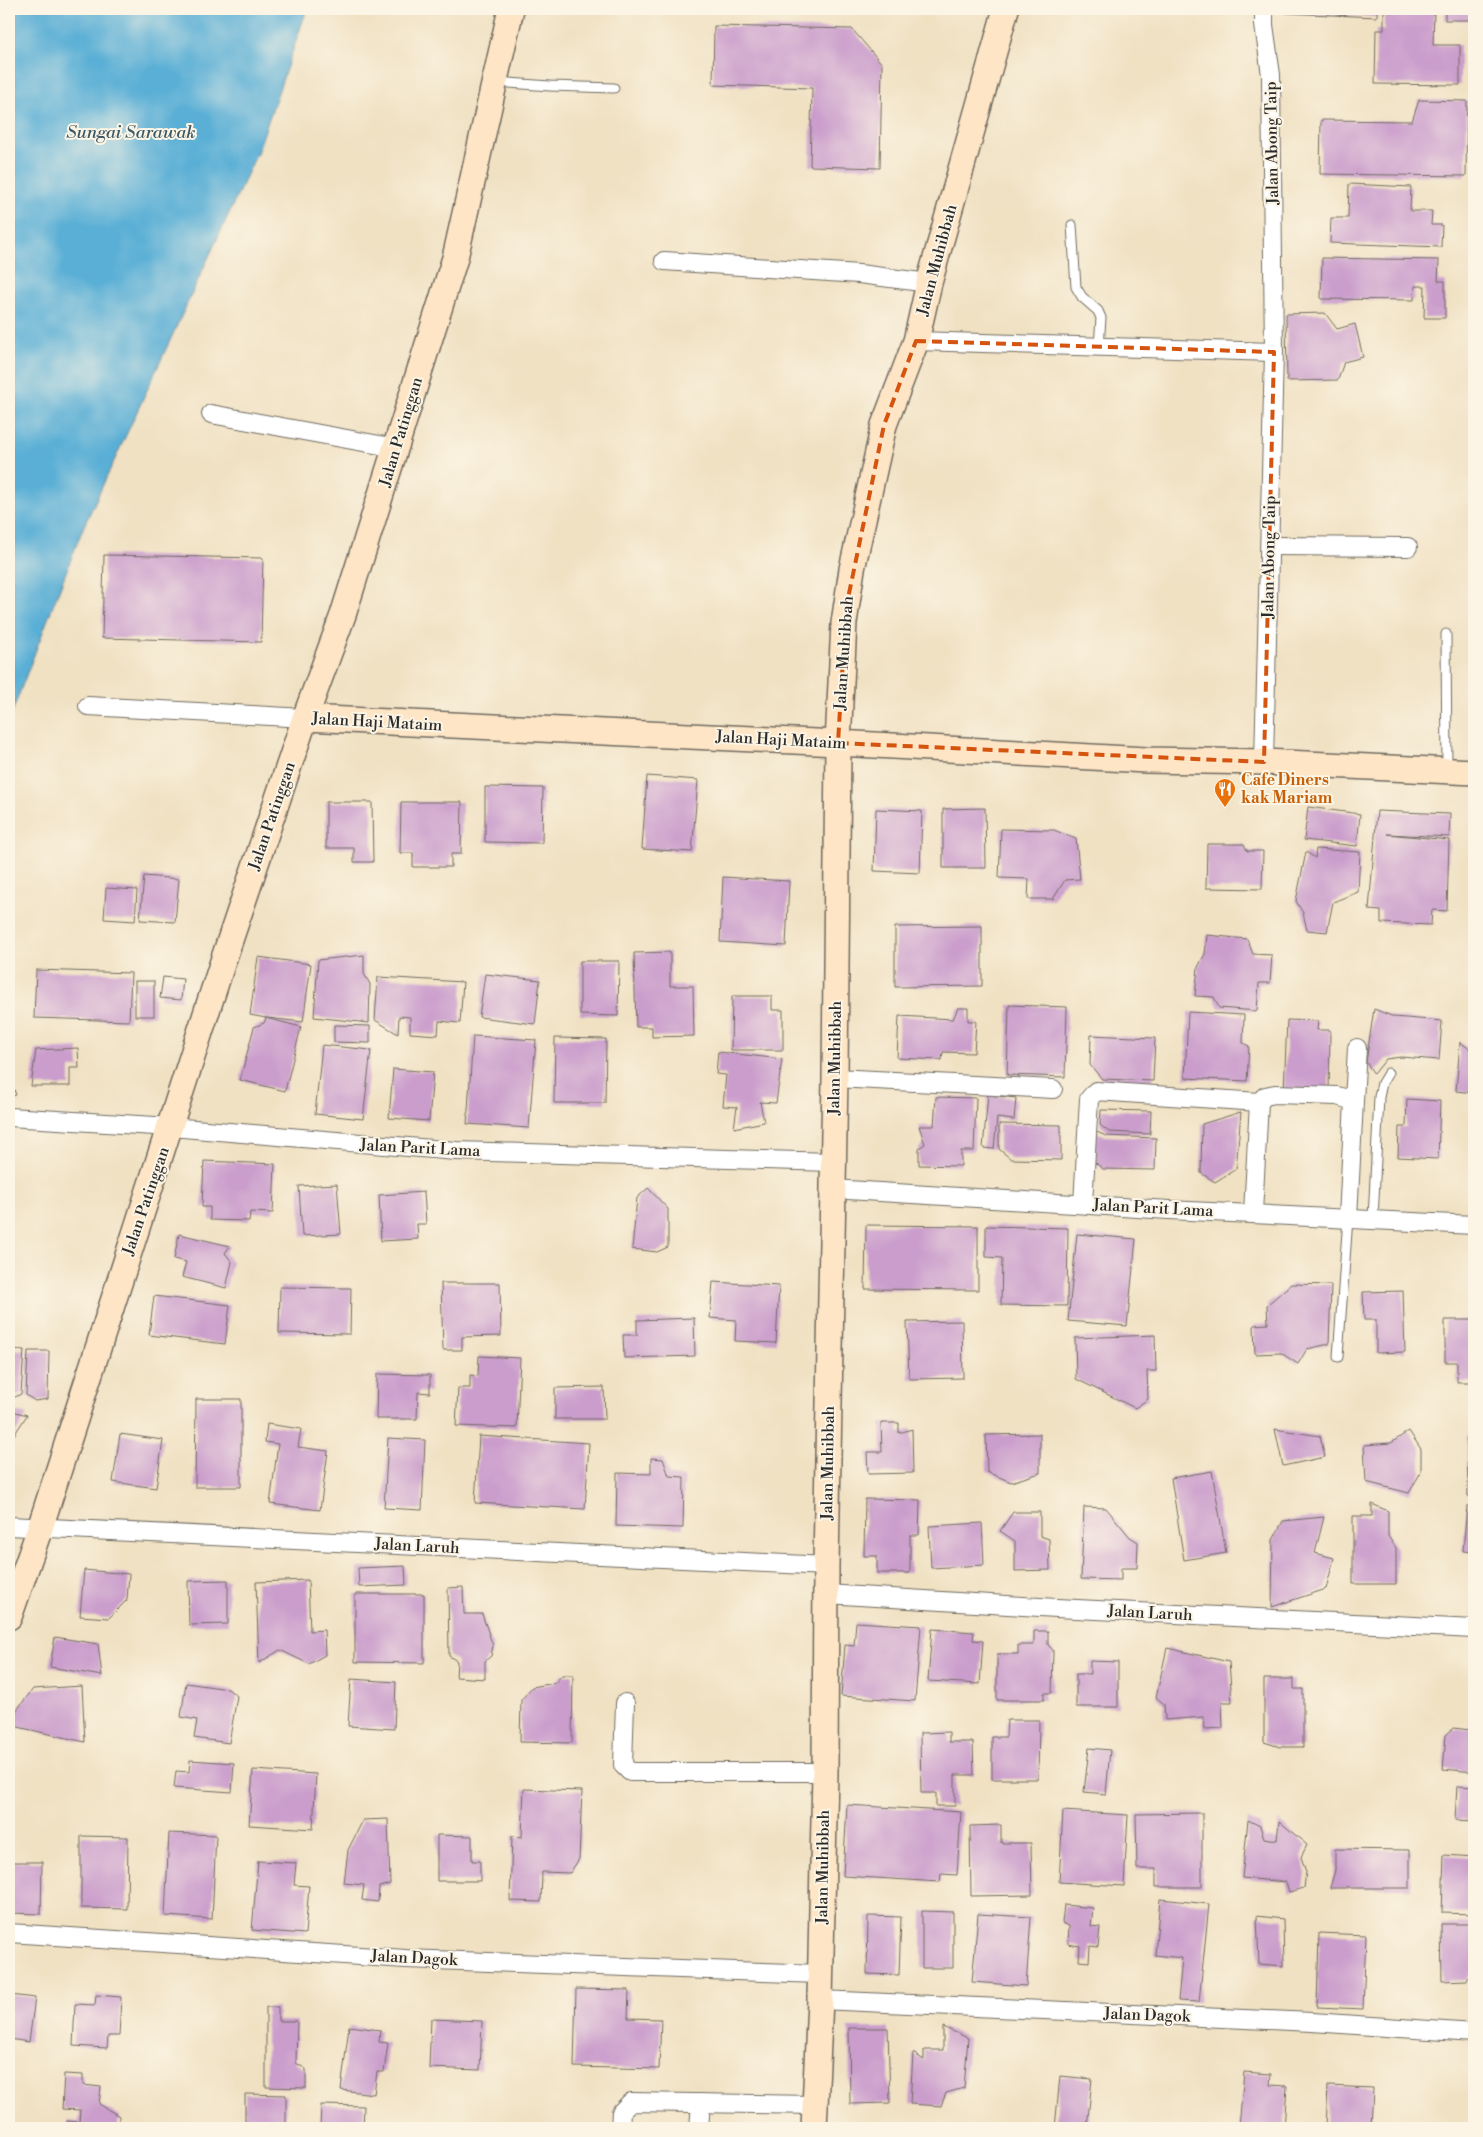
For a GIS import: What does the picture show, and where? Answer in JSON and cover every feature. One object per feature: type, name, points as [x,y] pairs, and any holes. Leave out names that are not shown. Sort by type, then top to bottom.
[{"type":"main road","name":"Jalan Patinggan","points":[[9,1617],[40,1528],[118,1281],[171,1127],[224,958],[305,718],[343,615],[396,448],[455,258],[512,9]]},
{"type":"main road","name":"Jalan Muhibbah","points":[[814,2117],[820,2000],[825,1772],[826,1566],[835,1078],[838,743],[844,623],[852,568],[884,425],[916,341],[929,283],[1006,9]]},
{"type":"main road","name":"Jalan Haji Mataim","points":[[305,718],[838,743],[1146,760],[1264,762],[1474,772]]},
{"type":"street","name":"Jalan Abong Taip","points":[[1264,17],[1271,75],[1274,352],[1264,762]]},
{"type":"street","points":[[664,261],[859,274],[929,283]]},
{"type":"street","points":[[916,341],[1274,352]]},
{"type":"street","points":[[211,414],[396,448]]},
{"type":"street","points":[[1270,546],[1408,548]]},
{"type":"street","name":"Jalan Haji Mataim","points":[[88,706],[305,718]]},
{"type":"street","points":[[1348,1218],[1357,1048]]},
{"type":"street","points":[[835,1078],[1053,1089]]},
{"type":"street","points":[[1083,1204],[1089,1099],[1096,1091],[1259,1102]]},
{"type":"street","points":[[1253,1213],[1259,1102],[1265,1096],[1275,1094],[1337,1096],[1354,1101]]},
{"type":"street","name":"Jalan Parit Lama","points":[[9,1117],[171,1127],[456,1151],[833,1162]]},
{"type":"street","name":"Jalan Parit Lama","points":[[832,1189],[1474,1225]]},
{"type":"street","name":"Jalan Laruh","points":[[9,1526],[826,1566]]},
{"type":"street","name":"Jalan Laruh","points":[[826,1594],[1067,1609],[1474,1629]]},
{"type":"street","points":[[625,1703],[623,1765],[630,1772],[825,1772]]},
{"type":"street","name":"Jalan Dagok","points":[[9,1934],[406,1959],[820,1974]]},
{"type":"street","name":"Jalan Dagok","points":[[820,2000],[1302,2021],[1474,2033]]},
{"type":"street","points":[[620,2128],[621,2112],[631,2102],[701,2103],[814,2117]]},
{"type":"street","points":[[699,2128],[701,2103]]},
{"type":"lane","points":[[496,82],[614,88]]},
{"type":"lane","points":[[1072,225],[1076,288],[1098,311],[1101,318],[1099,347]]},
{"type":"lane","points":[[1446,634],[1447,770]]},
{"type":"lane","points":[[1474,746],[1474,772]]},
{"type":"lane","points":[[1373,1220],[1379,1096],[1382,1084],[1388,1073]]},
{"type":"lane","points":[[1338,1357],[1348,1218]]},
{"type":"highlighted area","points":[[916,341],[1274,352],[1264,762],[838,743],[846,608],[884,425]]},
{"type":"water","name":"Sungai Sarawak","points":[[9,9],[307,9],[257,153],[83,528],[9,720]]},
{"type":"building","points":[[1286,9],[1377,9],[1377,17],[1286,13]]},
{"type":"building","points":[[1384,9],[1434,9],[1433,45],[1460,45],[1460,85],[1375,84],[1376,30],[1384,30]]},
{"type":"building","points":[[1445,9],[1474,9],[1474,20],[1445,20]]},
{"type":"building","points":[[714,26],[852,29],[882,64],[880,168],[810,166],[812,88],[713,85]]},
{"type":"building","points":[[1419,100],[1467,101],[1466,176],[1320,174],[1321,120],[1412,121]]},
{"type":"building","points":[[1349,184],[1411,187],[1410,211],[1432,211],[1431,225],[1442,225],[1441,247],[1330,243],[1331,218],[1348,218]]},
{"type":"building","points":[[1322,258],[1439,260],[1438,281],[1445,281],[1445,318],[1424,318],[1425,286],[1415,286],[1414,300],[1321,299]]},
{"type":"building","points":[[1325,313],[1337,329],[1355,324],[1363,357],[1344,362],[1338,380],[1287,381],[1286,314]]},
{"type":"building","points":[[104,555],[263,558],[261,642],[102,638]]},
{"type":"building","points":[[647,776],[698,780],[692,852],[642,849]]},
{"type":"building","points":[[485,787],[543,788],[542,843],[485,842]]},
{"type":"building","points":[[326,802],[372,802],[373,862],[354,862],[354,848],[326,848]]},
{"type":"building","points":[[401,802],[462,802],[461,854],[451,854],[451,867],[413,867],[413,853],[400,853]]},
{"type":"building","points":[[1308,807],[1360,814],[1357,846],[1304,840]]},
{"type":"building","points":[[985,808],[986,868],[943,868],[943,809]]},
{"type":"building","points":[[876,809],[922,811],[920,873],[874,871]]},
{"type":"building","points":[[1377,811],[1450,814],[1449,837],[1387,834],[1449,840],[1447,911],[1432,910],[1431,925],[1381,923],[1381,911],[1369,910]]},
{"type":"building","points":[[1001,829],[1054,830],[1076,839],[1080,879],[1065,880],[1053,899],[1028,899],[1029,879],[999,878]]},
{"type":"building","points":[[1207,844],[1244,844],[1247,851],[1263,851],[1262,889],[1206,888]]},
{"type":"building","points":[[1316,849],[1360,852],[1358,892],[1333,902],[1327,932],[1307,930],[1303,913],[1296,901],[1306,852],[1315,858]]},
{"type":"building","points":[[144,876],[179,879],[175,922],[140,920]]},
{"type":"building","points":[[723,877],[789,881],[786,946],[720,942]]},
{"type":"building","points":[[106,888],[137,890],[135,921],[104,919]]},
{"type":"building","points":[[982,926],[982,986],[895,987],[895,927]]},
{"type":"building","points":[[1207,935],[1247,939],[1253,954],[1272,955],[1270,983],[1259,983],[1257,1011],[1219,1008],[1214,997],[1195,996],[1198,967],[1205,954]]},
{"type":"building","points":[[670,952],[670,986],[693,986],[694,1036],[652,1037],[652,1027],[636,1027],[634,953]]},
{"type":"building","points":[[364,955],[364,974],[370,984],[369,1023],[314,1017],[318,960]]},
{"type":"building","points":[[258,957],[311,964],[303,1022],[250,1015]]},
{"type":"building","points":[[580,961],[619,961],[618,1016],[580,1015]]},
{"type":"building","points":[[36,970],[131,973],[129,1021],[34,1018]]},
{"type":"building","points":[[485,974],[540,980],[535,1024],[479,1017]]},
{"type":"building","points":[[163,977],[183,979],[181,1000],[160,998]]},
{"type":"building","points":[[378,977],[463,982],[460,1023],[439,1021],[438,1035],[410,1033],[410,1017],[399,1016],[398,1034],[375,1020]]},
{"type":"building","points":[[135,981],[154,981],[154,1016],[135,1016]]},
{"type":"building","points":[[732,996],[772,996],[772,1010],[783,1010],[783,1050],[731,1050]]},
{"type":"building","points":[[1009,1005],[1067,1007],[1065,1077],[1007,1075]]},
{"type":"building","points":[[958,1008],[968,1008],[968,1021],[976,1021],[974,1053],[943,1052],[942,1060],[897,1058],[899,1016],[953,1019]]},
{"type":"building","points":[[1374,1009],[1394,1017],[1442,1021],[1439,1060],[1401,1057],[1386,1059],[1374,1074],[1366,1062]]},
{"type":"building","points":[[1188,1012],[1244,1015],[1243,1043],[1249,1046],[1247,1081],[1185,1078]]},
{"type":"building","points":[[266,1018],[301,1027],[285,1091],[240,1080],[254,1027],[264,1023]]},
{"type":"building","points":[[1287,1020],[1318,1021],[1317,1030],[1330,1030],[1329,1093],[1284,1091]]},
{"type":"building","points":[[334,1025],[370,1026],[370,1043],[334,1042]]},
{"type":"building","points":[[1091,1035],[1155,1038],[1153,1081],[1102,1079],[1090,1065]]},
{"type":"building","points":[[473,1036],[536,1040],[529,1128],[467,1124]]},
{"type":"building","points":[[555,1038],[606,1039],[605,1103],[554,1103]]},
{"type":"building","points":[[1460,1042],[1474,1052],[1474,1093],[1456,1091]]},
{"type":"building","points":[[322,1045],[371,1050],[363,1119],[315,1114]]},
{"type":"building","points":[[78,1048],[79,1068],[70,1068],[70,1086],[31,1086],[36,1050]]},
{"type":"building","points":[[718,1052],[782,1059],[776,1103],[760,1102],[764,1122],[734,1128],[737,1107],[723,1106],[726,1075],[716,1074]]},
{"type":"building","points":[[393,1069],[433,1072],[429,1121],[389,1118]]},
{"type":"building","points":[[9,1076],[16,1095],[9,1097]]},
{"type":"building","points":[[988,1095],[1016,1098],[1014,1120],[997,1118],[994,1149],[983,1148]]},
{"type":"building","points":[[936,1097],[976,1098],[974,1151],[961,1151],[961,1166],[919,1165],[919,1148],[925,1144],[919,1126],[934,1126]]},
{"type":"building","points":[[1407,1099],[1440,1101],[1438,1159],[1398,1157],[1399,1127],[1406,1127]]},
{"type":"building","points":[[1101,1110],[1151,1111],[1150,1134],[1109,1132],[1100,1125]]},
{"type":"building","points":[[1241,1112],[1236,1169],[1215,1182],[1201,1173],[1202,1124]]},
{"type":"building","points":[[999,1124],[1061,1125],[1061,1160],[1011,1159],[999,1149]]},
{"type":"building","points":[[1092,1130],[1106,1136],[1156,1138],[1155,1170],[1103,1169],[1090,1158]]},
{"type":"building","points":[[204,1161],[275,1164],[273,1213],[250,1212],[249,1221],[210,1220],[210,1207],[202,1207]]},
{"type":"building","points":[[337,1184],[341,1234],[302,1236],[299,1186]]},
{"type":"building","points":[[648,1188],[668,1209],[668,1247],[657,1252],[632,1249],[637,1198]]},
{"type":"building","points":[[424,1192],[426,1224],[417,1224],[418,1239],[381,1241],[379,1195]]},
{"type":"building","points":[[866,1225],[978,1226],[978,1290],[865,1289]]},
{"type":"building","points":[[986,1226],[1068,1228],[1067,1306],[1001,1305],[1002,1258],[986,1257]]},
{"type":"building","points":[[179,1234],[230,1246],[225,1253],[232,1262],[226,1288],[182,1277],[186,1262],[174,1259]]},
{"type":"building","points":[[1077,1234],[1136,1239],[1127,1326],[1068,1321]]},
{"type":"building","points":[[713,1282],[779,1286],[776,1343],[735,1341],[736,1320],[710,1318]]},
{"type":"building","points":[[441,1283],[500,1283],[501,1336],[462,1337],[462,1350],[443,1350]]},
{"type":"building","points":[[1291,1284],[1331,1285],[1329,1344],[1307,1349],[1298,1364],[1281,1353],[1255,1354],[1254,1325],[1268,1324],[1267,1305]]},
{"type":"building","points":[[280,1287],[351,1288],[350,1334],[279,1333]]},
{"type":"building","points":[[1403,1291],[1405,1352],[1376,1353],[1376,1320],[1364,1320],[1363,1292]]},
{"type":"building","points":[[154,1296],[230,1305],[225,1344],[149,1335]]},
{"type":"building","points":[[694,1318],[695,1356],[624,1358],[623,1335],[637,1335],[637,1320]]},
{"type":"building","points":[[1445,1320],[1474,1320],[1474,1382],[1457,1382],[1457,1362],[1445,1362]]},
{"type":"building","points":[[962,1321],[963,1378],[909,1379],[907,1322]]},
{"type":"building","points":[[1155,1335],[1156,1371],[1147,1371],[1148,1399],[1135,1408],[1076,1379],[1075,1338]]},
{"type":"building","points":[[9,1349],[24,1350],[21,1394],[9,1400]]},
{"type":"building","points":[[28,1351],[49,1351],[48,1399],[35,1401],[26,1395]]},
{"type":"building","points":[[479,1356],[520,1358],[517,1428],[456,1426],[458,1388],[470,1388],[470,1375],[478,1376]]},
{"type":"building","points":[[377,1374],[430,1375],[430,1393],[418,1392],[417,1419],[376,1419]]},
{"type":"building","points":[[604,1387],[605,1419],[555,1419],[555,1388]]},
{"type":"building","points":[[196,1399],[241,1399],[241,1487],[195,1487]]},
{"type":"building","points":[[9,1410],[27,1415],[9,1443]]},
{"type":"building","points":[[881,1423],[899,1423],[899,1433],[912,1429],[913,1473],[868,1474],[867,1452],[882,1452]]},
{"type":"building","points":[[267,1424],[301,1429],[298,1447],[328,1451],[320,1510],[270,1504],[278,1444],[265,1442]]},
{"type":"building","points":[[1275,1429],[1320,1436],[1325,1457],[1283,1466]]},
{"type":"building","points":[[1409,1431],[1421,1449],[1421,1472],[1409,1493],[1366,1482],[1364,1445],[1391,1443]]},
{"type":"building","points":[[120,1434],[163,1440],[156,1488],[113,1482]]},
{"type":"building","points":[[1040,1434],[1040,1473],[1011,1482],[987,1472],[986,1435]]},
{"type":"building","points":[[479,1436],[589,1443],[585,1509],[475,1503]]},
{"type":"building","points":[[1467,1436],[1474,1436],[1474,1496],[1468,1496]]},
{"type":"building","points":[[388,1438],[425,1440],[422,1510],[384,1508]]},
{"type":"building","points":[[651,1458],[663,1459],[669,1476],[684,1477],[683,1528],[616,1526],[617,1473],[651,1474]]},
{"type":"building","points":[[1212,1471],[1226,1553],[1184,1560],[1171,1478]]},
{"type":"building","points":[[865,1499],[920,1500],[919,1535],[910,1535],[910,1573],[877,1573],[877,1556],[864,1556]]},
{"type":"building","points":[[1372,1504],[1388,1511],[1388,1536],[1396,1548],[1396,1584],[1353,1584],[1353,1516],[1372,1516]]},
{"type":"building","points":[[1467,1506],[1474,1507],[1474,1552],[1463,1551]]},
{"type":"building","points":[[1084,1507],[1106,1508],[1130,1537],[1138,1542],[1137,1568],[1121,1568],[1121,1580],[1081,1579]]},
{"type":"building","points":[[1013,1512],[1040,1512],[1040,1536],[1049,1539],[1050,1570],[1015,1571],[1015,1541],[1000,1531]]},
{"type":"building","points":[[1324,1517],[1315,1553],[1334,1558],[1326,1589],[1272,1607],[1273,1540],[1283,1521]]},
{"type":"building","points":[[982,1523],[984,1565],[931,1568],[929,1526]]},
{"type":"building","points":[[405,1566],[406,1585],[359,1587],[358,1568]]},
{"type":"building","points":[[84,1570],[129,1574],[127,1600],[109,1618],[80,1616]]},
{"type":"building","points":[[228,1580],[228,1624],[189,1625],[188,1581]]},
{"type":"building","points":[[308,1580],[310,1631],[324,1630],[325,1655],[309,1664],[280,1650],[259,1663],[256,1582]]},
{"type":"building","points":[[463,1587],[464,1614],[482,1614],[493,1646],[491,1656],[485,1661],[485,1679],[456,1677],[457,1661],[449,1656],[448,1588]]},
{"type":"building","points":[[355,1594],[424,1594],[424,1663],[355,1662]]},
{"type":"building","points":[[856,1622],[921,1626],[915,1701],[841,1696],[845,1645],[854,1646]]},
{"type":"building","points":[[932,1629],[974,1632],[973,1640],[983,1641],[980,1684],[928,1681]]},
{"type":"building","points":[[1034,1631],[1048,1631],[1048,1645],[1053,1650],[1052,1693],[1044,1693],[1044,1700],[997,1700],[997,1654],[1018,1654],[1018,1645],[1034,1645]]},
{"type":"building","points":[[55,1637],[98,1644],[102,1676],[50,1667]]},
{"type":"building","points":[[1167,1648],[1229,1662],[1232,1702],[1222,1702],[1223,1728],[1204,1729],[1203,1717],[1165,1720],[1164,1704],[1156,1697]]},
{"type":"building","points":[[1090,1661],[1118,1662],[1118,1707],[1076,1707],[1076,1674],[1090,1674]]},
{"type":"building","points":[[562,1675],[573,1675],[572,1743],[520,1742],[521,1700],[532,1687],[555,1683]]},
{"type":"building","points":[[351,1679],[396,1682],[394,1729],[348,1726]]},
{"type":"building","points":[[1264,1679],[1294,1679],[1294,1689],[1303,1689],[1303,1747],[1280,1747],[1264,1742]]},
{"type":"building","points":[[186,1683],[228,1689],[237,1696],[229,1743],[194,1738],[197,1720],[181,1717]]},
{"type":"building","points":[[82,1686],[85,1742],[9,1725],[9,1720],[33,1689]]},
{"type":"building","points":[[1471,1714],[1474,1714],[1474,1772],[1443,1769],[1446,1735],[1454,1728],[1470,1730]]},
{"type":"building","points":[[1007,1720],[1039,1720],[1038,1779],[992,1779],[992,1737],[1006,1737]]},
{"type":"building","points":[[949,1732],[949,1742],[973,1742],[974,1775],[955,1775],[955,1806],[936,1806],[936,1793],[921,1793],[920,1733]]},
{"type":"building","points":[[1089,1748],[1110,1750],[1106,1794],[1084,1792]]},
{"type":"building","points":[[190,1760],[234,1763],[232,1792],[174,1788],[176,1771],[189,1772]]},
{"type":"building","points":[[253,1770],[316,1774],[313,1829],[249,1825]]},
{"type":"building","points":[[1457,1786],[1474,1787],[1474,1821],[1455,1820]]},
{"type":"building","points":[[524,1789],[582,1791],[579,1859],[570,1873],[542,1872],[541,1902],[510,1901],[512,1836],[522,1837]]},
{"type":"building","points":[[847,1805],[961,1812],[957,1875],[941,1874],[940,1882],[843,1876]]},
{"type":"building","points":[[1063,1811],[1128,1815],[1124,1886],[1059,1882]]},
{"type":"building","points":[[1202,1813],[1202,1887],[1156,1887],[1156,1869],[1137,1869],[1136,1814]]},
{"type":"building","points":[[388,1819],[390,1884],[379,1887],[378,1902],[362,1900],[364,1885],[344,1883],[348,1850],[363,1820]]},
{"type":"building","points":[[1248,1820],[1260,1826],[1264,1838],[1277,1840],[1279,1821],[1307,1845],[1301,1857],[1306,1872],[1304,1888],[1289,1892],[1286,1882],[1242,1878]]},
{"type":"building","points":[[1001,1825],[1001,1843],[1031,1843],[1032,1895],[971,1896],[970,1826]]},
{"type":"building","points":[[169,1833],[216,1835],[212,1919],[165,1916]]},
{"type":"building","points":[[437,1835],[472,1836],[472,1861],[480,1861],[480,1881],[437,1881]]},
{"type":"building","points":[[81,1836],[128,1837],[127,1909],[81,1908]]},
{"type":"building","points":[[1335,1849],[1410,1850],[1410,1888],[1330,1888],[1335,1870]]},
{"type":"building","points":[[1444,1855],[1474,1857],[1474,1914],[1442,1913]]},
{"type":"building","points":[[258,1861],[296,1863],[294,1885],[309,1886],[305,1934],[252,1930]]},
{"type":"building","points":[[9,1862],[42,1862],[41,1914],[9,1913]]},
{"type":"building","points":[[1160,1899],[1209,1904],[1199,2002],[1178,2001],[1182,1958],[1155,1955]]},
{"type":"building","points":[[1064,1905],[1093,1908],[1091,1926],[1100,1927],[1098,1947],[1090,1946],[1089,1962],[1079,1961],[1080,1946],[1068,1944],[1069,1926],[1062,1923]]},
{"type":"building","points":[[922,1911],[953,1912],[953,1968],[922,1968]]},
{"type":"building","points":[[978,1914],[1031,1917],[1026,1986],[972,1982]]},
{"type":"building","points":[[868,1916],[901,1917],[899,1975],[867,1974]]},
{"type":"building","points":[[1257,1916],[1283,1919],[1284,1966],[1259,1964]]},
{"type":"building","points":[[1441,1924],[1473,1924],[1474,1975],[1471,1973],[1467,1980],[1442,1981]]},
{"type":"building","points":[[1319,1933],[1366,1935],[1363,2009],[1317,2007]]},
{"type":"building","points":[[576,1989],[629,1990],[628,2018],[661,2019],[659,2069],[574,2067]]},
{"type":"building","points":[[10,1995],[35,1998],[29,2042],[9,2039]]},
{"type":"building","points":[[96,1995],[121,1997],[119,2036],[108,2036],[107,2048],[73,2046],[75,2004],[95,2005]]},
{"type":"building","points":[[266,2007],[278,2007],[278,2021],[297,2021],[296,2063],[306,2069],[306,2088],[266,2087]]},
{"type":"building","points":[[431,2019],[482,2021],[480,2070],[429,2068]]},
{"type":"building","points":[[349,2026],[380,2030],[379,2042],[388,2043],[384,2072],[377,2072],[374,2094],[341,2090]]},
{"type":"building","points":[[943,2027],[968,2038],[964,2088],[946,2093],[941,2106],[910,2104],[913,2053],[924,2060],[924,2050],[943,2050]]},
{"type":"building","points":[[849,2028],[888,2028],[890,2103],[850,2104]]},
{"type":"building","points":[[1244,2072],[1271,2074],[1270,2085],[1287,2086],[1284,2128],[1239,2128]]},
{"type":"building","points":[[64,2074],[83,2075],[83,2085],[101,2087],[99,2104],[119,2116],[118,2128],[67,2128],[67,2121],[79,2122],[80,2110],[62,2109]]},
{"type":"building","points":[[1060,2076],[1092,2079],[1087,2128],[1055,2128]]},
{"type":"building","points":[[1328,2086],[1373,2088],[1371,2128],[1326,2128]]},
{"type":"building","points":[[245,2094],[286,2095],[286,2128],[245,2128]]},
{"type":"building","points":[[321,2105],[364,2106],[363,2128],[320,2128]]},
{"type":"place","name":"Cafe Diners kak Mariam","points":[[1225,808]]}]
